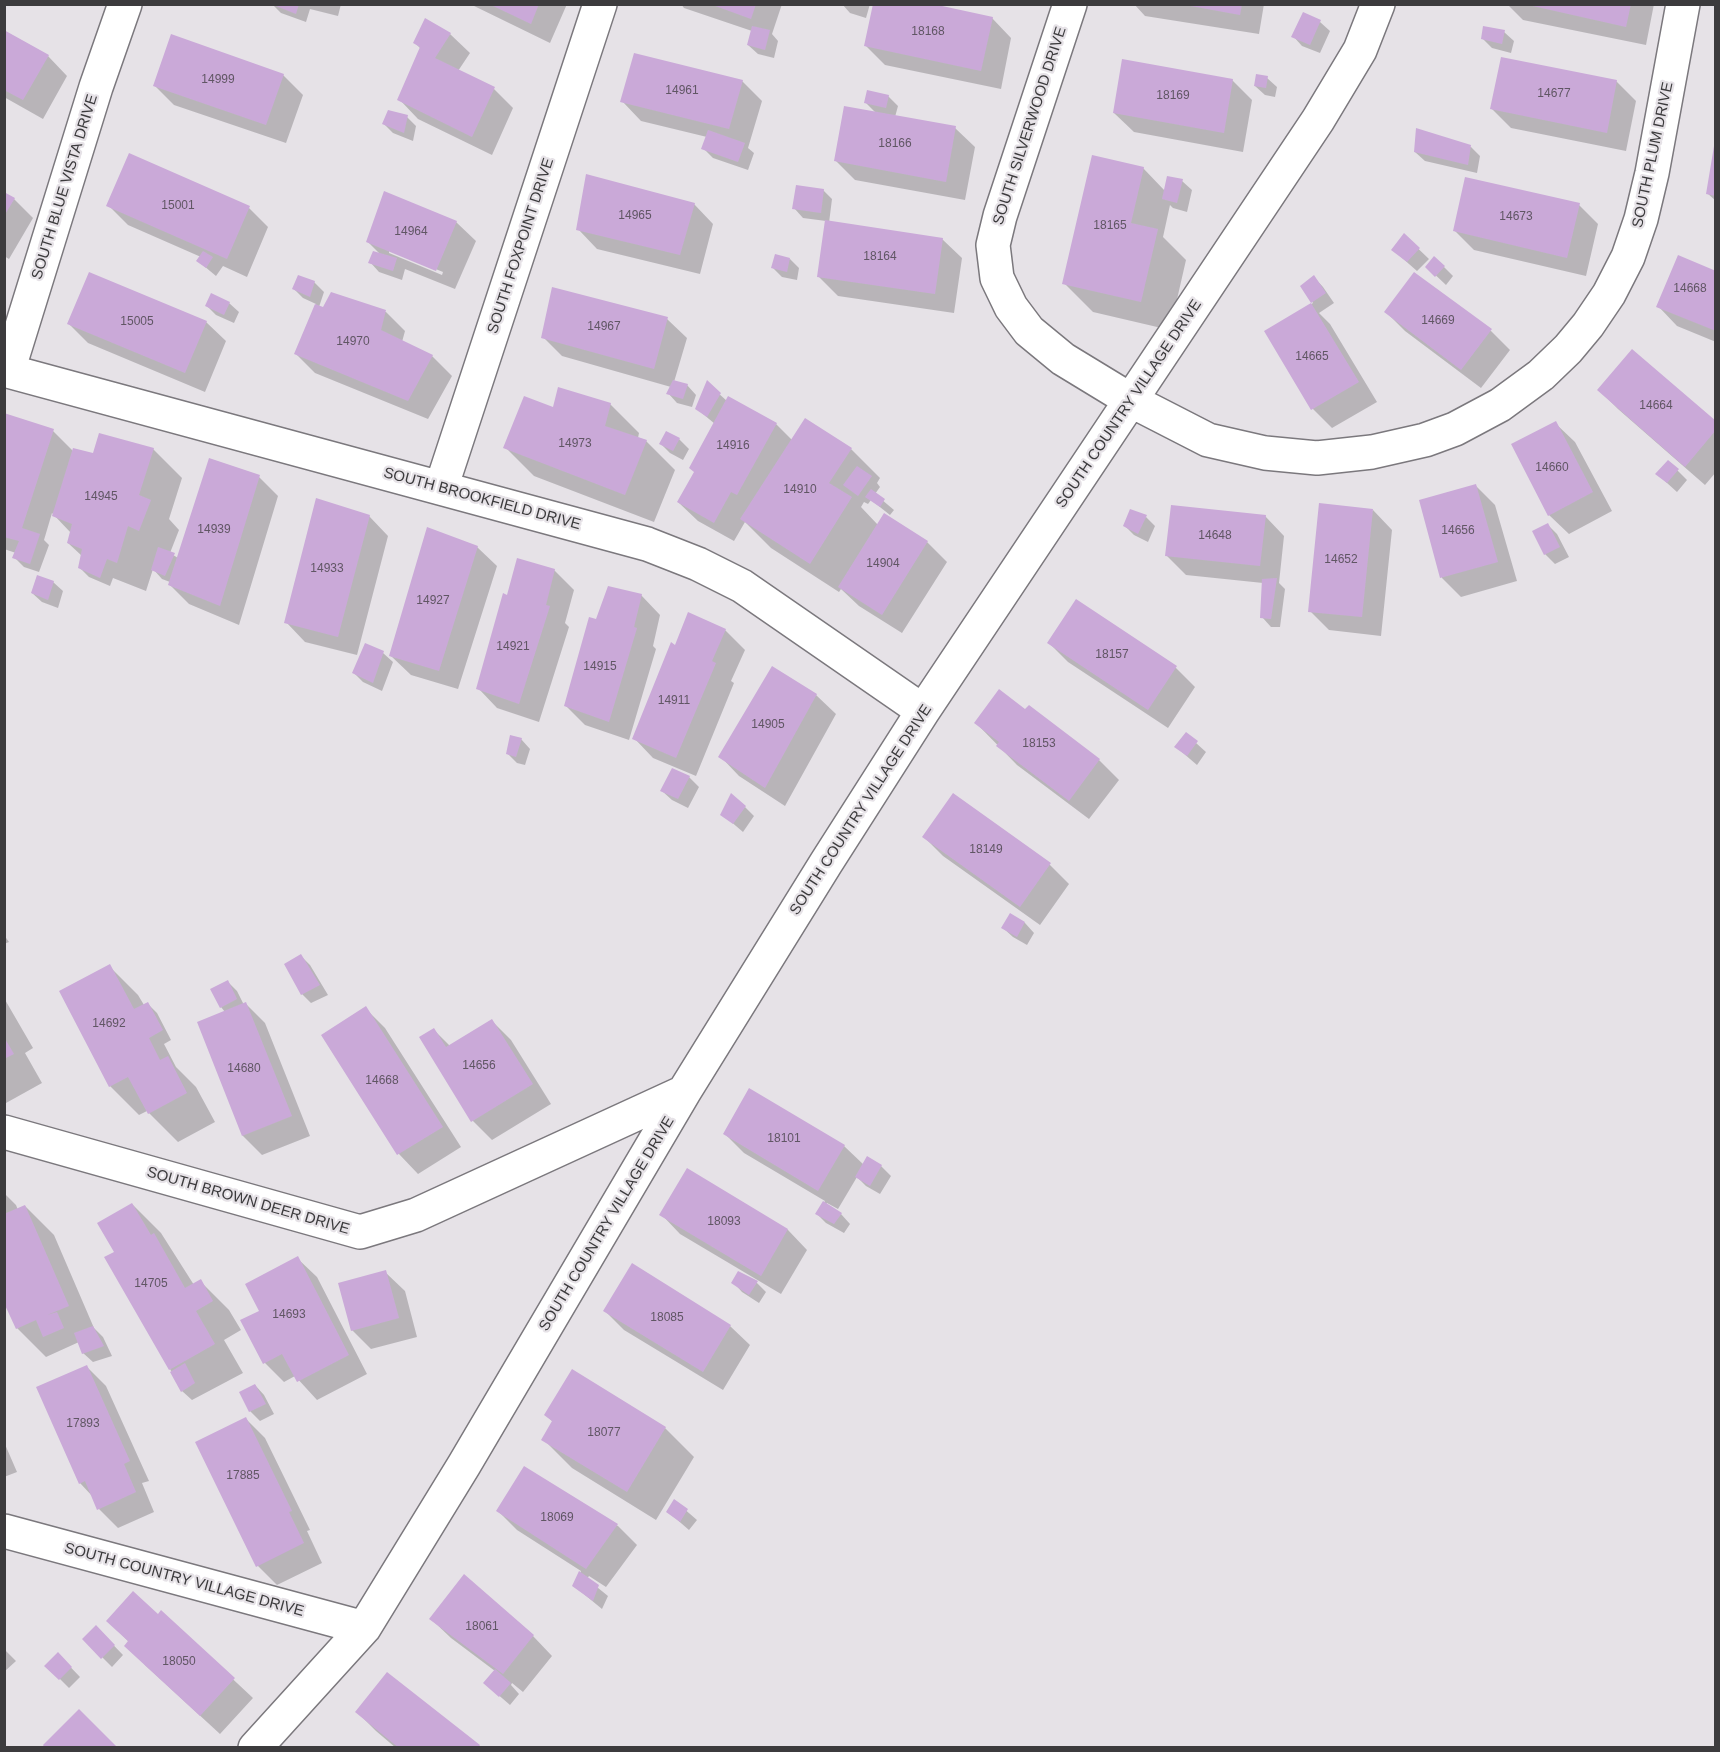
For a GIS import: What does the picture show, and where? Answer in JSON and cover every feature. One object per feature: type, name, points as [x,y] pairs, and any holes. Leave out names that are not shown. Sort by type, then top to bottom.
[{"type":"street","name":"SOUTH BLUE VISTA DRIVE","points":[[6,370],[96,87],[125,4]]},
{"type":"street","name":"SOUTH FOXPOINT DRIVE","points":[[441,488],[600,4]]},
{"type":"street","name":"SOUTH SILVERWOOD DRIVE","points":[[1070,4],[1000,216],[993,245],[998,278],[1011,307],[1029,331],[1064,359],[1132,401]]},
{"type":"street","name":"SOUTH COUNTRY VILLAGE DRIVE","points":[[255,1748],[364,1628],[464,1465],[684,1092],[826,862],[923,711],[1318,120],[1360,50],[1378,4]]},
{"type":"street","name":"SOUTH PLUM DRIVE","points":[[1132,401],[1208,440],[1265,453],[1317,458],[1372,452],[1425,440],[1455,429],[1500,405],[1541,375],[1568,349],[1609,294],[1628,257],[1641,219],[1652,173],[1683,4]]},
{"type":"street","name":"SOUTH BROOKFIELD DRIVE","points":[[6,370],[647,544],[698,564],[742,586],[923,711]]},
{"type":"street","name":"SOUTH BROWN DEER DRIVE","points":[[4,1132],[360,1232],[416,1215],[684,1092]]},
{"type":"street","name":"SOUTH COUNTRY VILLAGE DRIVE","points":[[4,1531],[364,1628]]},
{"type":"building","points":[[271,4],[299,4],[296,14]]},
{"type":"building","points":[[489,4],[539,4],[531,24]]},
{"type":"building","points":[[710,4],[756,4],[751,19]]},
{"type":"building","points":[[873,4],[933,4],[993,17],[981,71],[864,46]]},
{"type":"building","points":[[1180,4],[1242,4],[1240,15]]},
{"type":"building","points":[[1524,4],[1631,4],[1626,27]]},
{"type":"building","points":[[1303,12],[1321,20],[1310,45],[1291,37]]},
{"type":"building","points":[[425,18],[451,33],[435,58],[495,87],[472,137],[397,100],[420,47],[413,43]]},
{"type":"building","points":[[752,26],[770,30],[765,50],[747,45]]},
{"type":"building","points":[[1483,26],[1505,30],[1502,44],[1481,39]]},
{"type":"building","points":[[4,30],[49,55],[23,100],[4,90]]},
{"type":"building","points":[[171,34],[284,74],[266,125],[153,86]]},
{"type":"building","points":[[634,53],[743,80],[729,129],[620,102]]},
{"type":"building","points":[[1501,57],[1617,80],[1607,133],[1490,109]]},
{"type":"building","points":[[1122,59],[1233,79],[1224,133],[1113,113]]},
{"type":"building","points":[[1256,74],[1268,76],[1266,88],[1254,86]]},
{"type":"building","points":[[867,90],[889,95],[886,108],[864,103]]},
{"type":"building","points":[[844,106],[956,126],[946,182],[834,161]]},
{"type":"building","points":[[388,110],[408,115],[404,133],[382,124]]},
{"type":"building","points":[[1416,128],[1471,145],[1468,165],[1414,152]]},
{"type":"building","points":[[708,130],[745,143],[738,162],[701,149]]},
{"type":"building","points":[[1714,146],[1716,146],[1716,196],[1706,194]]},
{"type":"building","points":[[129,153],[250,206],[227,259],[106,206]]},
{"type":"building","points":[[1092,155],[1144,167],[1131,223],[1158,229],[1141,302],[1062,284]]},
{"type":"building","points":[[586,174],[695,203],[680,255],[576,230]]},
{"type":"building","points":[[1167,176],[1183,179],[1177,203],[1162,199]]},
{"type":"building","points":[[1465,177],[1580,203],[1567,258],[1453,231]]},
{"type":"building","points":[[796,185],[824,189],[821,213],[792,209]]},
{"type":"building","points":[[384,191],[457,221],[436,271],[366,242]]},
{"type":"building","points":[[4,192],[15,198],[4,216]]},
{"type":"building","points":[[825,220],[943,238],[935,294],[817,277]]},
{"type":"building","points":[[1404,233],[1420,248],[1407,262],[1391,250]]},
{"type":"building","points":[[203,251],[213,257],[206,268],[196,261]]},
{"type":"building","points":[[373,251],[397,258],[393,271],[368,263]]},
{"type":"building","points":[[775,254],[790,258],[787,272],[771,268]]},
{"type":"building","points":[[1678,255],[1716,271],[1716,331],[1656,307]]},
{"type":"building","points":[[1434,256],[1445,266],[1435,277],[1425,267]]},
{"type":"building","points":[[89,272],[207,321],[185,373],[67,324]]},
{"type":"building","points":[[1414,272],[1492,329],[1461,370],[1384,312]]},
{"type":"building","points":[[298,275],[315,281],[310,297],[292,289]]},
{"type":"building","points":[[1314,275],[1326,293],[1311,303],[1300,286]]},
{"type":"building","points":[[552,287],[668,317],[654,369],[541,338]]},
{"type":"building","points":[[331,292],[386,310],[381,330],[433,355],[408,401],[294,354],[315,304],[323,307]]},
{"type":"building","points":[[211,293],[230,302],[224,315],[205,306]]},
{"type":"building","points":[[1311,303],[1359,382],[1311,410],[1264,331]]},
{"type":"building","points":[[1632,349],[1716,421],[1716,430],[1685,467],[1597,390]]},
{"type":"building","points":[[673,380],[688,384],[683,399],[666,394]]},
{"type":"building","points":[[707,380],[721,393],[707,417],[695,409]]},
{"type":"building","points":[[558,387],[611,403],[605,426],[647,440],[625,495],[503,448],[524,396],[553,407]]},
{"type":"building","points":[[728,396],[777,423],[737,495],[731,492],[714,523],[677,502],[694,472],[689,468]]},
{"type":"building","points":[[4,413],[54,429],[22,528],[40,534],[30,564],[12,558],[19,541],[4,537]]},
{"type":"building","points":[[805,418],[852,448],[829,483],[852,497],[810,564],[740,519]]},
{"type":"building","points":[[1556,421],[1593,492],[1548,516],[1511,444]]},
{"type":"building","points":[[666,431],[680,438],[673,451],[659,444]]},
{"type":"building","points":[[99,433],[154,448],[139,495],[151,500],[139,531],[128,526],[117,563],[107,559],[100,578],[78,568],[82,549],[67,543],[72,524],[52,516],[73,448],[93,453]]},
{"type":"building","points":[[209,458],[260,475],[220,606],[168,585]]},
{"type":"building","points":[[1668,460],[1679,469],[1667,483],[1655,474]]},
{"type":"building","points":[[857,466],[872,476],[858,496],[843,485]]},
{"type":"building","points":[[1476,484],[1498,562],[1440,578],[1419,500]]},
{"type":"building","points":[[871,489],[885,499],[880,507],[865,497]]},
{"type":"building","points":[[316,498],[370,515],[338,637],[284,623]]},
{"type":"building","points":[[1319,503],[1373,509],[1362,617],[1308,612]]},
{"type":"building","points":[[1171,505],[1266,515],[1260,566],[1165,556]]},
{"type":"building","points":[[1130,509],[1147,515],[1138,534],[1123,526]]},
{"type":"building","points":[[884,513],[928,541],[882,615],[838,587]]},
{"type":"building","points":[[1548,523],[1560,547],[1544,555],[1532,531]]},
{"type":"building","points":[[427,527],[478,546],[439,671],[389,656]]},
{"type":"building","points":[[158,547],[175,553],[165,576],[151,570]]},
{"type":"building","points":[[517,558],[555,569],[546,605],[550,606],[519,704],[476,689],[503,593],[507,595]]},
{"type":"building","points":[[37,575],[54,581],[48,600],[31,593]]},
{"type":"building","points":[[1277,578],[1271,619],[1260,618],[1262,579]]},
{"type":"building","points":[[608,586],[642,594],[634,627],[637,628],[609,722],[564,706],[589,617],[596,619]]},
{"type":"building","points":[[1076,599],[1177,666],[1148,710],[1047,643]]},
{"type":"building","points":[[688,612],[726,629],[712,661],[716,663],[676,758],[632,739],[671,642],[675,645]]},
{"type":"building","points":[[365,643],[384,651],[373,683],[352,673]]},
{"type":"building","points":[[772,666],[817,694],[765,788],[718,757]]},
{"type":"building","points":[[999,689],[1025,709],[1029,705],[1100,759],[1069,801],[996,746],[999,742],[974,723]]},
{"type":"building","points":[[1186,732],[1198,741],[1187,756],[1174,747]]},
{"type":"building","points":[[510,735],[522,738],[516,757],[506,754]]},
{"type":"building","points":[[672,768],[690,776],[678,799],[660,791]]},
{"type":"building","points":[[731,793],[746,806],[733,824],[720,815]]},
{"type":"building","points":[[953,793],[1051,863],[1020,907],[922,837]]},
{"type":"building","points":[[1010,913],[1025,922],[1017,937],[1001,928]]},
{"type":"building","points":[[301,954],[320,985],[301,995],[284,964]]},
{"type":"building","points":[[110,964],[134,1009],[148,1002],[163,1030],[149,1038],[160,1060],[168,1056],[187,1093],[148,1114],[128,1077],[109,1087],[59,991]]},
{"type":"building","points":[[228,980],[237,999],[220,1008],[210,989]]},
{"type":"building","points":[[246,1002],[292,1116],[242,1136],[197,1022]]},
{"type":"building","points":[[366,1006],[443,1127],[397,1155],[321,1035]]},
{"type":"building","points":[[492,1019],[533,1084],[471,1122],[419,1037],[434,1028],[446,1047]]},
{"type":"building","points":[[4,1037],[14,1054],[4,1059]]},
{"type":"building","points":[[749,1088],[845,1145],[818,1191],[723,1134]]},
{"type":"building","points":[[867,1156],[882,1165],[870,1186],[855,1177]]},
{"type":"building","points":[[687,1168],[788,1229],[761,1276],[659,1215]]},
{"type":"building","points":[[823,1201],[842,1213],[834,1224],[815,1214]]},
{"type":"building","points":[[132,1203],[151,1235],[154,1233],[185,1288],[201,1279],[213,1301],[196,1311],[215,1344],[169,1370],[104,1257],[114,1252],[97,1223]]},
{"type":"building","points":[[25,1205],[69,1306],[47,1315],[57,1312],[64,1328],[43,1337],[36,1320],[16,1329],[4,1303],[4,1214]]},
{"type":"building","points":[[298,1256],[349,1355],[297,1382],[282,1354],[263,1364],[240,1320],[259,1311],[245,1284]]},
{"type":"building","points":[[632,1263],[731,1325],[703,1372],[603,1311]]},
{"type":"building","points":[[386,1270],[399,1318],[351,1331],[338,1283]]},
{"type":"building","points":[[738,1271],[758,1281],[749,1295],[731,1283]]},
{"type":"building","points":[[93,1326],[104,1346],[82,1354],[74,1333]]},
{"type":"building","points":[[185,1363],[195,1383],[181,1392],[170,1372]]},
{"type":"building","points":[[87,1365],[130,1461],[124,1464],[136,1492],[97,1510],[85,1481],[79,1484],[36,1387]]},
{"type":"building","points":[[572,1369],[666,1427],[627,1492],[541,1440],[552,1421],[544,1415]]},
{"type":"building","points":[[255,1384],[266,1404],[249,1412],[239,1392]]},
{"type":"building","points":[[246,1417],[292,1511],[289,1512],[304,1543],[256,1567],[195,1442]]},
{"type":"building","points":[[524,1466],[618,1524],[586,1569],[496,1511]]},
{"type":"building","points":[[674,1499],[688,1509],[680,1522],[666,1512]]},
{"type":"building","points":[[579,1571],[599,1585],[593,1601],[572,1586]]},
{"type":"building","points":[[464,1574],[534,1635],[503,1674],[429,1619]]},
{"type":"building","points":[[133,1591],[158,1614],[161,1610],[235,1678],[200,1716],[124,1646],[128,1641],[106,1621]]},
{"type":"building","points":[[96,1625],[115,1645],[101,1659],[82,1639]]},
{"type":"building","points":[[58,1652],[72,1667],[59,1680],[44,1666]]},
{"type":"building","points":[[495,1669],[511,1683],[499,1697],[483,1683]]},
{"type":"building","points":[[387,1672],[480,1745],[478,1748],[399,1748],[355,1712]]},
{"type":"building","points":[[79,1709],[118,1748],[45,1748],[43,1745]]}]
